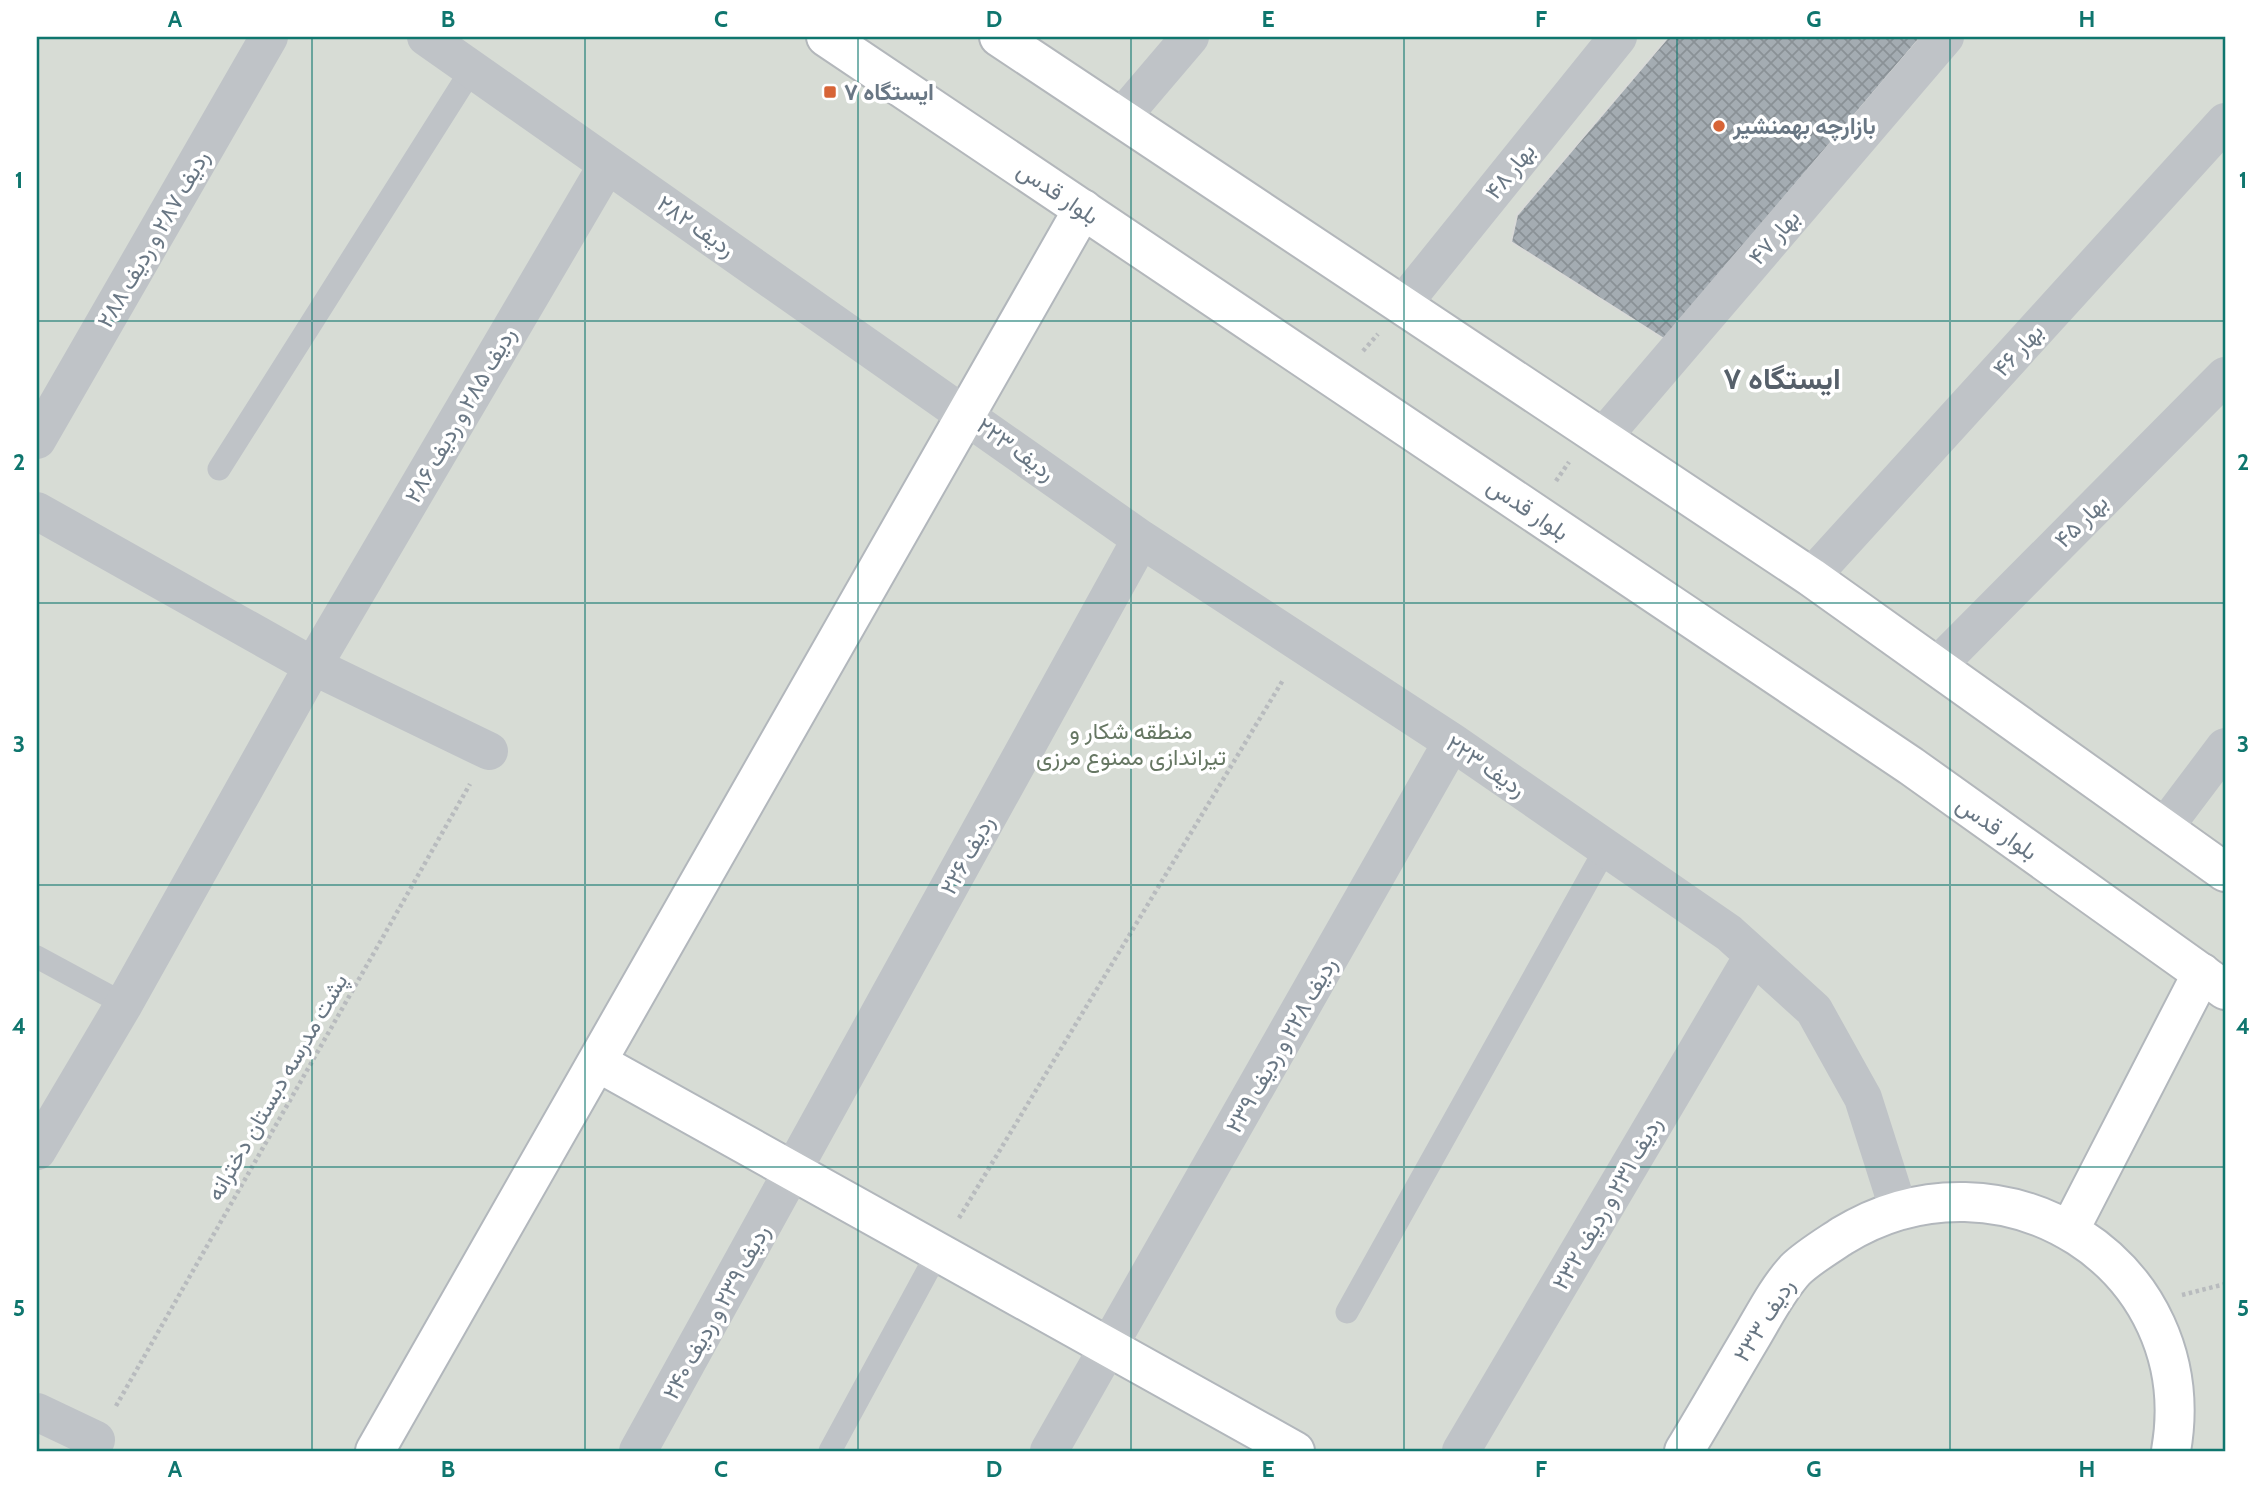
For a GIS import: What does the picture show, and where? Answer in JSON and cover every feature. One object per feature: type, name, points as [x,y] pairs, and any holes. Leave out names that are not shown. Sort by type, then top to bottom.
[{"type":"street","name":"ردیف ۲۸۷ و ردیف ۲۸۸","points":[[37,440],[269,37]]},
{"type":"street","name":"ردیف ۲۸۲","points":[[426,37],[966,414]]},
{"type":"street","name":"بلوار قدس","points":[[826,37],[1911,766],[2214,982]]},
{"type":"street","points":[[999,37],[1811,577],[2225,872]]},
{"type":"street","points":[[1121,118],[1190,37]]},
{"type":"street","name":"بهار ۴۸","points":[[1402,305],[1618,37]]},
{"type":"street","name":"بهار ۴۷","points":[[1596,434],[1945,37]]},
{"type":"street","name":"بهار ۴۶","points":[[1811,577],[2225,122]]},
{"type":"street","name":"ردیف ۲۸۵ و ردیف ۲۸۶","points":[[37,1152],[124,1004],[313,666],[607,165]]},
{"type":"street","points":[[375,1451],[1083,209]]},
{"type":"street","name":"بهار ۴۵","points":[[1937,666],[2225,376]]},
{"type":"street","name":"ردیف ۲۲۳","points":[[966,414],[1141,539],[1452,742],[1729,933],[1814,1010],[1863,1098],[1899,1211]]},
{"type":"street","points":[[37,511],[313,666],[489,751]]},
{"type":"street","name":"ردیف ۲۲۶","points":[[793,1172],[1141,539]]},
{"type":"street","name":"ردیف ۲۲۸ و ردیف ۲۳۹","points":[[1049,1451],[1452,742]]},
{"type":"street","points":[[2164,828],[2225,747]]},
{"type":"street","name":"ردیف ۲۳۱ و ردیف ۲۳۲","points":[[1461,1451],[1753,956]]},
{"type":"street","points":[[2070,1228],[2214,982]]},
{"type":"street","points":[[597,1062],[1109,1347],[1272,1446]]},
{"type":"street","name":"ردیف ۲۳۹ و ردیف ۲۴۰","points":[[638,1451],[793,1172]]},
{"type":"street","name":"ردیف ۲۳۳","points":[[1684,1451],[1771,1303],[1796,1269],[1844,1235],[1899,1211],[1942,1204],[1987,1203],[2026,1210],[2070,1228],[2101,1250],[2129,1278],[2166,1346],[2176,1422],[2171,1451]]},
{"type":"street","points":[[37,1412],[93,1446]]},
{"type":"lane","points":[[219,468],[472,69]]},
{"type":"lane","points":[[1346,1312],[1606,848]]},
{"type":"lane","points":[[37,957],[124,1004]]},
{"type":"lane","points":[[830,1451],[938,1252]]},
{"type":"path","points":[[1337,381],[1402,305]]},
{"type":"path","points":[[1535,514],[1596,434]]},
{"type":"path","points":[[938,1252],[1304,646]]},
{"type":"path","name":"پشت مدرسه دبستان دخترانه","points":[[93,1446],[489,751]]},
{"type":"green space","name":"منطقه شکار و تیراندازی ممنوع مرزی","points":[[37,37],[2225,37],[2225,1451],[37,1451]]},
{"type":"building","name":"بازارچه بهمنشیر","points":[[1668,37],[1921,37],[1664,339],[1511,242],[1517,215]]},
{"type":"place","name":"ایستگاه ۷","points":[[830,92]]},
{"type":"place","name":"بازارچه بهمنشیر","points":[[1719,126]]},
{"type":"district","name":"ایستگاه ۷","points":[[1782,378]]}]
